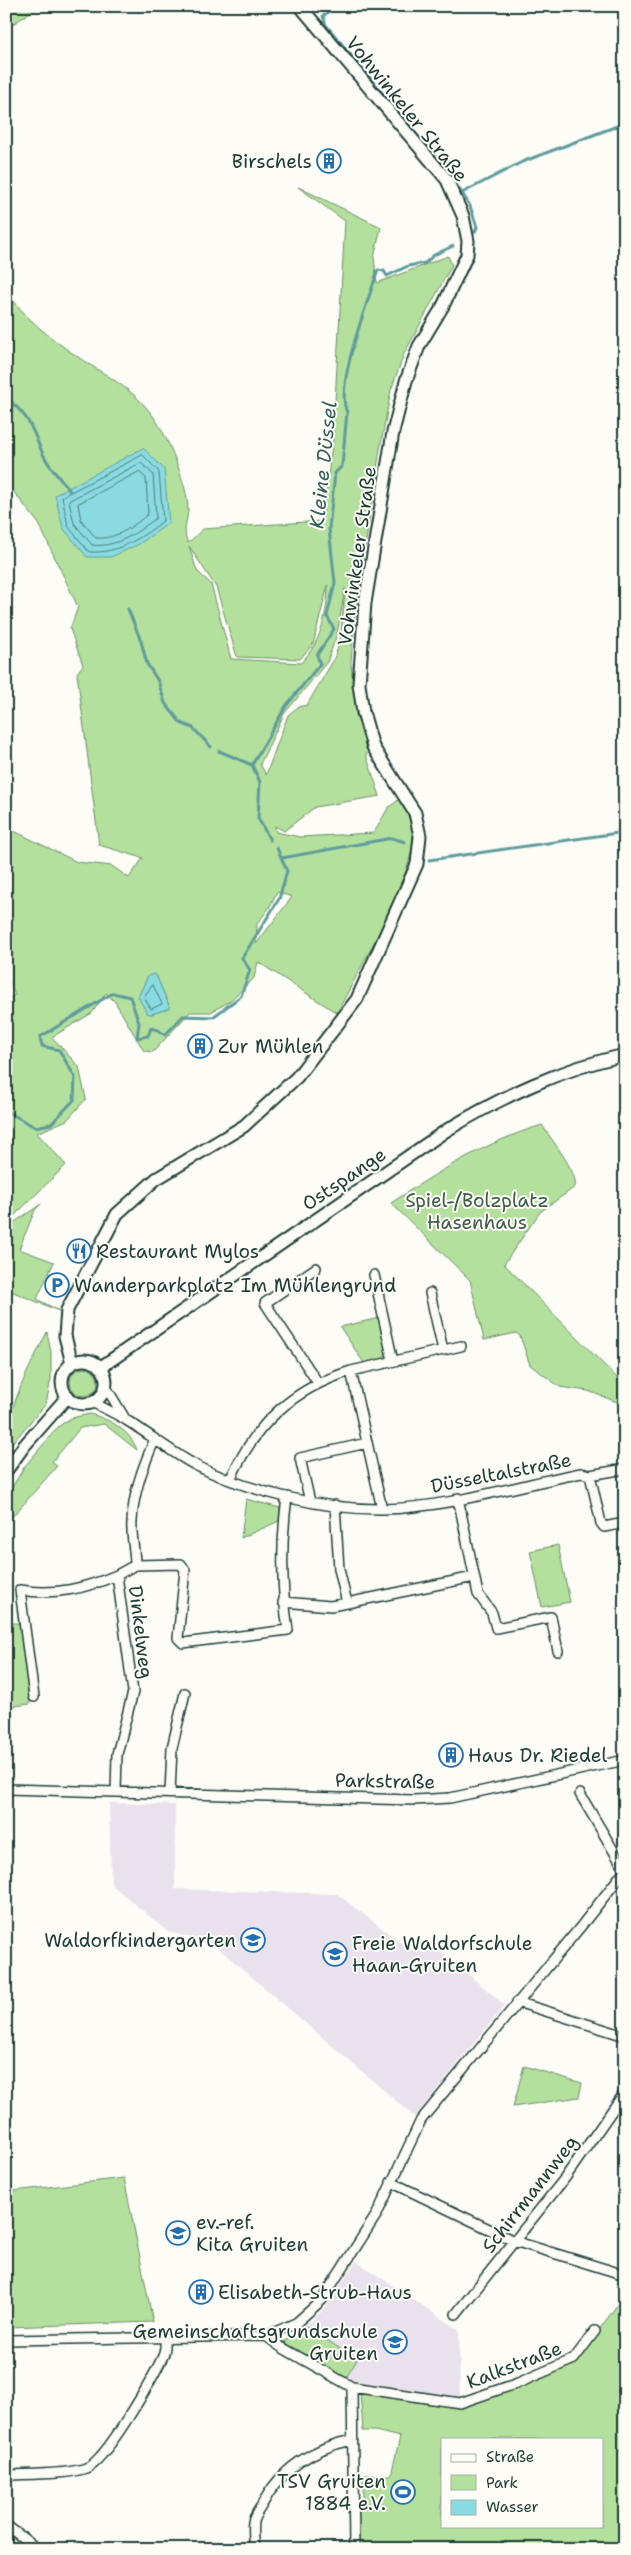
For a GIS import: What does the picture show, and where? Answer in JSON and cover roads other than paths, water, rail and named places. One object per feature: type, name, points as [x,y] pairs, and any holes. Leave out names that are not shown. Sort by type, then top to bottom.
[{"type":"street","name":"Vohwinkeler Straße","points":[[72,1363],[65,1336],[67,1310],[117,1214],[151,1183],[244,1126],[298,1077],[357,999],[413,876],[420,850],[420,836],[415,813],[409,800],[377,754],[366,727],[360,693],[361,646],[365,603],[394,432],[406,380],[419,346],[465,262],[468,237],[459,204],[444,176],[300,6]]},
{"type":"street","name":"Ostspange","points":[[101,1367],[447,1130],[481,1110],[563,1072],[625,1055]]},
{"type":"street","points":[[316,1268],[265,1303],[318,1383]]},
{"type":"street","points":[[374,1275],[393,1361]]},
{"type":"street","points":[[430,1293],[443,1350]]},
{"type":"street","points":[[230,1480],[240,1458],[262,1426],[280,1408],[318,1383],[351,1371],[462,1346]]},
{"type":"street","points":[[88,1360],[101,1367],[106,1378],[106,1387],[100,1396],[92,1402],[79,1403],[68,1396],[63,1379],[68,1367],[72,1363],[88,1360]]},
{"type":"street","points":[[351,1371],[382,1509]]},
{"type":"street","name":"Düsseltalstraße","points":[[106,1387],[125,1419]]},
{"type":"street","points":[[6,1471],[24,1446],[68,1396]]},
{"type":"street","name":"Düsseltalstraße","points":[[92,1402],[125,1419],[154,1441],[198,1466],[230,1480],[310,1502],[382,1509],[425,1505],[581,1473],[590,1476],[625,1468]]},
{"type":"street","name":"Dinkelweg","points":[[135,1564],[132,1540],[133,1508],[139,1476],[154,1441]]},
{"type":"street","points":[[310,1502],[300,1458],[367,1442]]},
{"type":"street","points":[[590,1476],[601,1523],[604,1527],[625,1523]]},
{"type":"street","points":[[287,1497],[282,1532],[284,1602],[331,1606],[474,1577]]},
{"type":"street","points":[[458,1498],[478,1594],[492,1612],[496,1628],[550,1617],[558,1651]]},
{"type":"street","points":[[335,1505],[340,1570],[347,1603]]},
{"type":"street","name":"Dinkelweg","points":[[34,1697],[20,1590],[47,1592],[75,1590],[117,1575],[135,1564],[181,1564],[185,1570],[178,1638],[183,1642],[288,1630],[284,1602]]},
{"type":"street","name":"Dinkelweg","points":[[116,1792],[117,1754],[133,1692],[117,1575]]},
{"type":"street","points":[[170,1793],[172,1748],[185,1693]]},
{"type":"street","name":"Parkstraße","points":[[6,1789],[414,1800],[450,1798],[625,1760]]},
{"type":"street","points":[[6,2340],[266,2336],[296,2322],[322,2300],[377,2214],[421,2120],[625,1870],[580,1794]]},
{"type":"street","points":[[517,2002],[625,2036]]},
{"type":"street","name":"Schirrmannweg","points":[[456,2314],[591,2143],[625,2092]]},
{"type":"street","points":[[392,2182],[514,2242],[625,2275]]},
{"type":"street","name":"Kalkstraße","points":[[266,2336],[281,2347],[352,2386],[460,2403],[518,2383],[574,2359],[595,2331]]},
{"type":"street","points":[[6,2475],[80,2470],[95,2462],[117,2434],[163,2356],[165,2337]]},
{"type":"street","points":[[352,2386],[354,2549]]},
{"type":"street","points":[[254,2549],[253,2521],[269,2491],[288,2470],[311,2454],[332,2444],[352,2440]]},
{"type":"street","points":[[6,2525],[37,2549]]},
{"type":"water","points":[[143,448],[164,469],[169,523],[139,544],[111,557],[87,557],[63,528],[55,495]]},
{"type":"water","points":[[154,974],[170,1008],[151,1014],[147,1013],[138,997],[148,976]]},
{"type":"waterway","points":[[335,6],[323,16],[326,25],[445,169],[462,193]]},
{"type":"waterway","name":"Kleine Düssel","points":[[475,232],[477,227],[470,206],[462,193],[522,162],[625,123]]},
{"type":"waterway","name":"Kleine Düssel","points":[[270,840],[258,818],[260,782],[252,765],[286,706],[320,664],[317,655],[334,629],[327,616],[335,583],[329,529],[335,473],[342,466],[347,412],[344,400],[345,384],[354,342],[378,270],[384,271],[387,276],[408,266],[425,263],[434,255],[453,246]]},
{"type":"waterway","points":[[6,398],[26,418],[46,460],[70,491]]},
{"type":"waterway","points":[[128,609],[141,641],[147,664],[158,681],[165,703],[181,723],[193,728],[211,747]]},
{"type":"waterway","points":[[219,751],[252,765]]},
{"type":"waterway","points":[[429,860],[625,832]]},
{"type":"waterway","points":[[282,858],[392,838],[405,842]]},
{"type":"waterway","name":"Kleine Düssel","points":[[6,1111],[35,1127],[51,1124],[74,1100],[75,1077],[59,1050],[42,1046],[40,1037],[113,993],[130,997],[139,1023],[137,1038],[148,1036],[151,1028],[165,1035],[183,1016],[213,1017],[241,996],[250,970],[242,958],[279,899],[287,871],[277,848]]},
{"type":"place","name":"Birschels","points":[[329,161]]},
{"type":"place","name":"Zur Mühlen","points":[[200,1046]]},
{"type":"place","name":"Restaurant Mylos","points":[[79,1251]]},
{"type":"place","name":"Wanderparkplatz Im Mühlengrund","points":[[57,1285]]},
{"type":"place","name":"Haus Dr. Riedel","points":[[451,1755]]},
{"type":"place","name":"Waldorfkindergarten","points":[[253,1940]]},
{"type":"place","name":"Freie Waldorfschule Haan-Gruiten","points":[[335,1954]]},
{"type":"place","name":"ev.-ref. Kita Gruiten","points":[[178,2233]]},
{"type":"place","name":"Elisabeth-Strub-Haus","points":[[201,2292]]},
{"type":"place","name":"Gemeinschaftsgrundschule Gruiten","points":[[395,2342]]},
{"type":"place","name":"TSV Gruiten 1884 e.V.","points":[[403,2492]]},
{"type":"park label","name":"Spiel-/Bolzplatz Hasenhaus","points":[[477,1211]]}]
